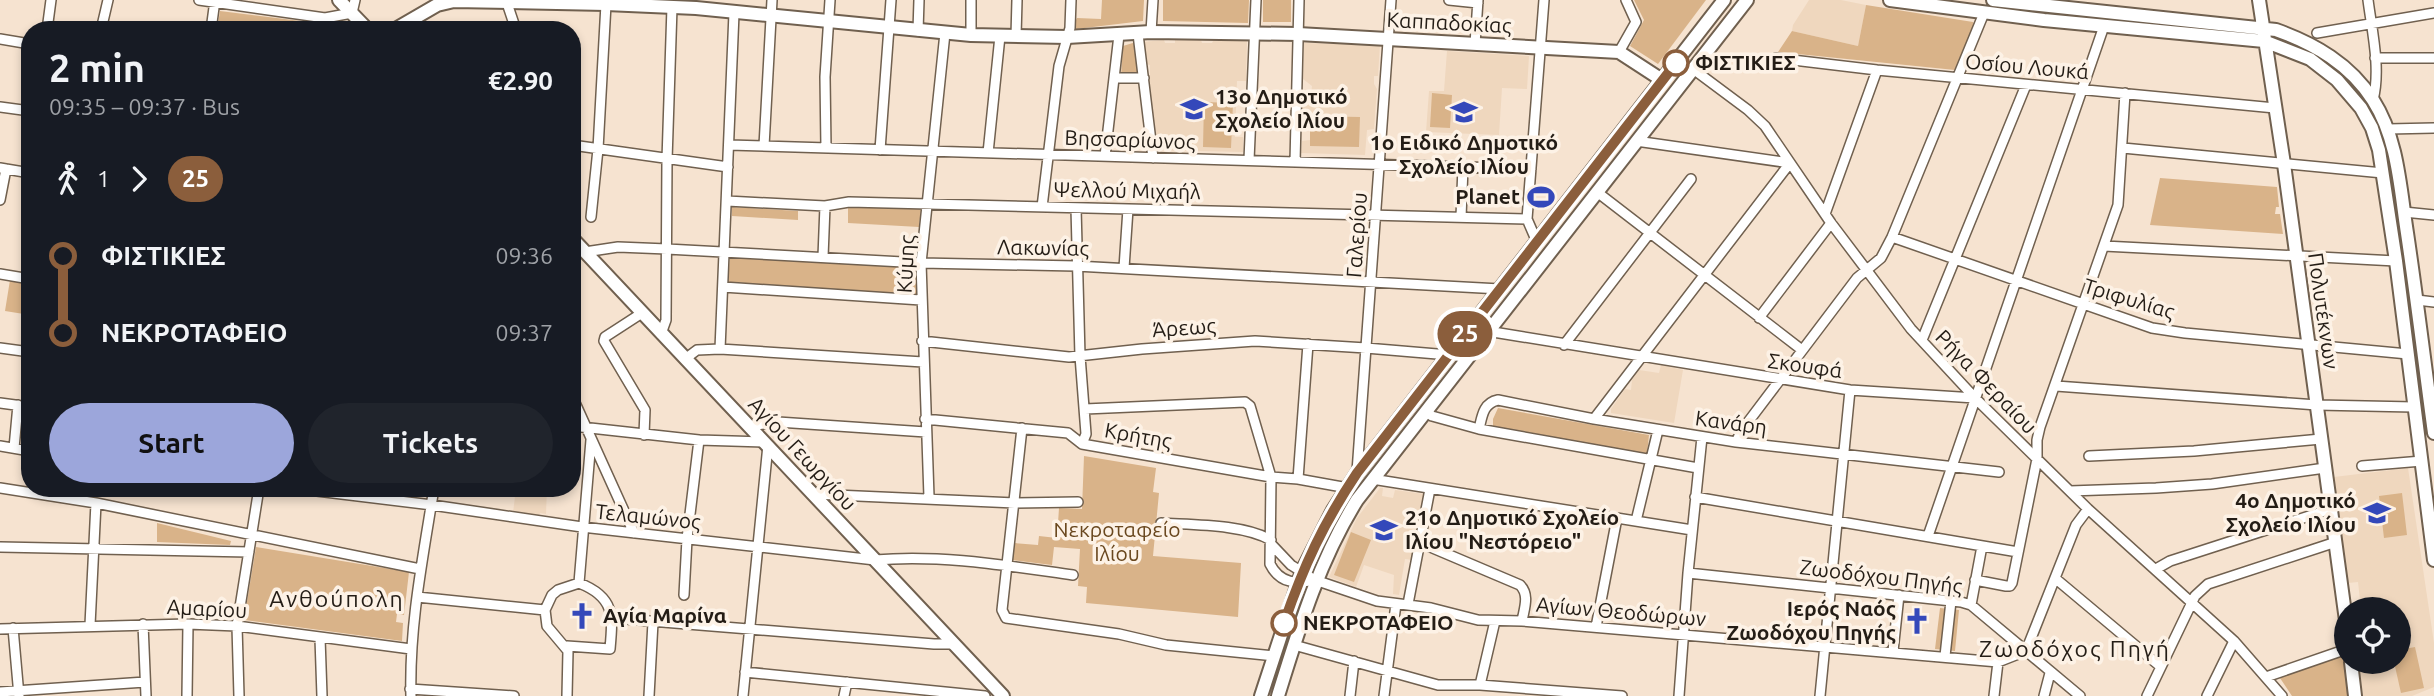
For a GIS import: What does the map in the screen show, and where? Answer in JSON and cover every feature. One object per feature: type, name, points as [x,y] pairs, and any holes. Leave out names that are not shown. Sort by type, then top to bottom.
[{"type":"main road","points":[[339,0],[360,21]]},
{"type":"main road","name":"Καππαδοκίας","points":[[408,21],[436,2],[465,0],[714,5],[734,13],[971,35],[1067,37],[1145,33],[1298,34],[1619,52],[1662,80]]},
{"type":"main road","points":[[1261,696],[1300,577],[1321,530],[1357,473],[1724,0]]},
{"type":"main road","points":[[1278,696],[1315,580],[1336,533],[1372,479],[1746,0]]},
{"type":"main road","points":[[1890,0],[1984,13],[2264,41],[2310,59],[2348,91],[2372,128],[2379,150],[2434,560]]},
{"type":"main road","points":[[1993,0],[2090,6],[2263,28],[2285,33],[2318,47],[2351,74],[2373,100],[2388,129],[2394,151],[2430,372],[2434,433]]},
{"type":"main road","name":"Πολυτέκνων","points":[[2259,0],[2343,597]]},
{"type":"main road","name":"Αγίου Γεωργίου","points":[[581,248],[1003,696]]},
{"type":"main road","points":[[2352,674],[2355,696]]},
{"type":"street","points":[[48,21],[51,0]]},
{"type":"street","points":[[103,21],[108,0]]},
{"type":"street","points":[[199,0],[325,18],[352,13],[355,0]]},
{"type":"street","points":[[764,146],[772,0]]},
{"type":"street","points":[[826,148],[825,77],[830,0]]},
{"type":"street","points":[[880,150],[891,0]]},
{"type":"street","points":[[918,31],[919,0]]},
{"type":"street","points":[[971,0],[971,35]]},
{"type":"street","points":[[1016,36],[1017,0]]},
{"type":"street","points":[[1042,207],[1059,65],[1067,37],[1071,0]]},
{"type":"street","points":[[1153,0],[1145,33],[1144,78],[1153,158]]},
{"type":"street","points":[[1249,160],[1256,0]]},
{"type":"street","points":[[1295,162],[1298,0]]},
{"type":"street","name":"Γαλερίου","points":[[1357,473],[1391,0]]},
{"type":"street","points":[[1449,0],[1478,1],[1475,44]]},
{"type":"street","points":[[1537,242],[1527,219],[1544,0]]},
{"type":"street","points":[[1619,52],[1636,22],[1626,0]]},
{"type":"street","points":[[2368,0],[2375,58],[2376,88],[2373,100]]},
{"type":"street","points":[[212,21],[215,1]]},
{"type":"street","points":[[507,1],[512,21]]},
{"type":"street","points":[[591,217],[598,149],[606,4]]},
{"type":"street","points":[[661,334],[666,320],[667,160],[676,5]]},
{"type":"street","points":[[720,349],[734,13]]},
{"type":"street","points":[[1736,442],[1857,278],[1881,258],[1984,13]]},
{"type":"street","points":[[2316,33],[2434,13]]},
{"type":"street","points":[[1928,536],[2104,26]]},
{"type":"street","name":"Κύμης","points":[[929,497],[921,263],[946,33]]},
{"type":"street","points":[[1105,156],[1119,35]]},
{"type":"street","points":[[988,153],[1000,36]]},
{"type":"street","points":[[0,39],[21,42]]},
{"type":"street","name":"Οσίου Λουκά","points":[[1776,58],[2275,108]]},
{"type":"street","points":[[2375,58],[2434,58]]},
{"type":"street","name":"Ρήγα Φεραίου","points":[[1693,69],[1765,126],[1866,271],[1922,340],[1975,398],[2088,509],[2234,641],[2266,677],[2276,693]]},
{"type":"street","points":[[1825,214],[1877,70]]},
{"type":"street","points":[[1114,78],[1144,78]]},
{"type":"street","points":[[1922,340],[2026,85]]},
{"type":"street","points":[[1975,580],[2010,586],[2037,459],[2037,440],[2118,205],[2125,93]]},
{"type":"street","points":[[0,107],[21,110]]},
{"type":"street","points":[[2388,129],[2434,128]]},
{"type":"street","points":[[1594,419],[1790,163],[1636,141]]},
{"type":"street","name":"Βησσαρίωνος","points":[[729,145],[1531,169]]},
{"type":"street","points":[[581,146],[728,167]]},
{"type":"street","points":[[2123,148],[2383,173]]},
{"type":"street","points":[[1461,217],[1463,167]]},
{"type":"street","points":[[0,200],[3,168],[21,171]]},
{"type":"street","points":[[1564,345],[1691,179]]},
{"type":"street","points":[[1597,192],[1802,350]]},
{"type":"street","name":"Ψελλού Μιχαήλ","points":[[727,201],[825,206],[849,202],[1527,219]]},
{"type":"street","points":[[823,257],[825,206]]},
{"type":"street","points":[[1076,208],[1080,356],[1086,408],[1086,434],[1082,444]]},
{"type":"street","points":[[1124,268],[1128,209]]},
{"type":"street","points":[[2404,212],[2434,215]]},
{"type":"street","points":[[1759,318],[1831,223]]},
{"type":"street","name":"Τριφυλίας","points":[[1892,237],[2161,330],[2408,354]]},
{"type":"street","points":[[2104,246],[2396,261]]},
{"type":"street","name":"Λακωνίας","points":[[585,252],[602,248],[667,249],[921,263],[1124,268],[1500,289]]},
{"type":"street","points":[[0,274],[21,278]]},
{"type":"street","points":[[723,286],[921,300]]},
{"type":"street","points":[[2417,300],[2434,302]]},
{"type":"street","points":[[642,313],[605,337],[604,341],[645,410],[643,435]]},
{"type":"street","name":"Σκουφά","points":[[1487,331],[1850,390],[1975,398]]},
{"type":"street","name":"Άρεως","points":[[922,341],[1080,356],[1255,341],[1449,355]]},
{"type":"street","points":[[1298,479],[1308,344]]},
{"type":"street","points":[[0,348],[21,351]]},
{"type":"street","points":[[685,359],[697,350],[720,349],[923,362]]},
{"type":"street","points":[[2056,386],[2317,405],[2414,407]]},
{"type":"street","points":[[1820,696],[1850,390]]},
{"type":"street","name":"Κανάρη","points":[[1479,429],[1485,407],[1497,400],[1736,442],[1999,472]]},
{"type":"street","points":[[1086,408],[1245,402],[1250,406],[1271,477],[1271,542],[1270,565],[1285,579],[1300,577],[1271,542],[1263,536],[1228,528],[1161,523]]},
{"type":"street","points":[[0,403],[21,406]]},
{"type":"street","points":[[13,448],[18,405]]},
{"type":"street","points":[[1425,411],[1433,416],[1479,429],[1698,468]]},
{"type":"street","points":[[581,415],[634,533]]},
{"type":"street","name":"Κρήτης","points":[[925,419],[1068,433],[1082,444],[1348,488]]},
{"type":"street","points":[[749,426],[778,422],[926,432]]},
{"type":"street","points":[[581,427],[643,435],[766,444],[743,696]]},
{"type":"street","points":[[1023,428],[1002,610],[1006,618],[1119,634],[1166,645],[1274,656]]},
{"type":"street","points":[[1636,521],[1658,430]]},
{"type":"street","points":[[1679,696],[1682,635],[1702,437]]},
{"type":"street","points":[[579,583],[591,438]]},
{"type":"street","points":[[2089,456],[2194,451],[2321,439]]},
{"type":"street","points":[[684,595],[687,539],[699,440]]},
{"type":"street","points":[[0,446],[21,449]]},
{"type":"street","points":[[2362,466],[2421,461]]},
{"type":"street","points":[[2070,491],[2212,484],[2325,468]]},
{"type":"street","points":[[1372,479],[1692,530]]},
{"type":"street","points":[[0,488],[21,489]]},
{"type":"street","points":[[1408,604],[1430,489]]},
{"type":"street","points":[[813,494],[929,497],[1015,503],[1078,502]]},
{"type":"street","points":[[71,497],[421,569]]},
{"type":"street","points":[[239,696],[237,626],[258,497]]},
{"type":"street","name":"Τελαμώνος","points":[[366,497],[582,527],[875,560],[914,558],[1073,575]]},
{"type":"street","points":[[433,497],[417,597],[411,649],[410,692],[514,696]]},
{"type":"street","points":[[1695,497],[2018,552]]},
{"type":"street","points":[[90,625],[96,503]]},
{"type":"street","points":[[2026,651],[2076,525],[2088,509]]},
{"type":"street","points":[[2156,569],[2170,561],[2331,509]]},
{"type":"street","points":[[1596,628],[1616,518]]},
{"type":"street","points":[[2147,696],[2194,596],[2208,584],[2336,542]]},
{"type":"street","points":[[1421,544],[1520,586],[1525,590],[1526,596],[1522,621]]},
{"type":"street","points":[[1971,605],[1982,546]]},
{"type":"street","points":[[0,547],[249,552]]},
{"type":"street","name":"Ζωοδόχου Πηγής","points":[[1688,573],[1971,605],[2080,696]]},
{"type":"street","name":"Αγίων Θεοδώρων","points":[[1300,577],[1377,601],[1408,604],[1478,620],[1522,621],[1826,645],[1998,662],[2026,651]]},
{"type":"street","points":[[2056,579],[2161,667]]},
{"type":"street","points":[[566,646],[610,649],[613,618],[606,599],[579,583],[558,590],[552,595],[545,610],[547,626],[566,646],[567,696]]},
{"type":"street","points":[[1893,651],[1899,595]]},
{"type":"street","points":[[417,597],[545,610]]},
{"type":"street","points":[[1945,656],[1951,601]]},
{"type":"street","points":[[1384,696],[1396,604]]},
{"type":"street","points":[[613,618],[934,645],[954,644]]},
{"type":"street","points":[[1485,689],[1495,621]]},
{"type":"street","points":[[649,696],[653,622]]},
{"type":"street","points":[[143,624],[146,696]]},
{"type":"street","name":"Αμαρίου","points":[[0,629],[143,624],[237,626],[411,649]]},
{"type":"street","points":[[187,696],[188,624]]},
{"type":"street","points":[[13,628],[19,693]]},
{"type":"street","points":[[320,638],[322,696]]},
{"type":"street","points":[[2207,696],[2234,641]]},
{"type":"street","points":[[1294,645],[1438,685],[1622,696]]},
{"type":"street","points":[[2266,677],[2334,653]]},
{"type":"street","points":[[1350,696],[1354,661]]},
{"type":"street","points":[[1994,696],[1998,662]]},
{"type":"street","points":[[745,671],[985,696]]},
{"type":"street","points":[[2045,696],[2050,673]]},
{"type":"street","points":[[0,692],[19,693],[145,682]]},
{"type":"street","points":[[844,696],[847,682]]},
{"type":"street","points":[[1437,696],[1438,685]]},
{"type":"shaded area","points":[[1809,0],[1841,0],[1866,5],[1858,46],[1792,31]]},
{"type":"shaded area","name":"13ο Δημοτικό Σχολείο Ιλίου","points":[[1164,40],[1165,43],[1175,43],[1175,40],[1201,40],[1202,43],[1247,41],[1246,81],[1237,81],[1235,137],[1243,137],[1243,152],[1157,150],[1146,76],[1150,75],[1150,65],[1145,64],[1142,42]]},
{"type":"shaded area","points":[[1304,43],[1380,45],[1378,76],[1374,76],[1377,89],[1374,129],[1367,130],[1365,155],[1301,153],[1302,141],[1310,140],[1310,117],[1302,116],[1302,94],[1311,94],[1312,86],[1303,79]]},
{"type":"shaded area","name":"1ο Ειδικό Δημοτικό Σχολείο Ιλίου","points":[[1447,51],[1529,56],[1527,89],[1502,88],[1499,135],[1426,132],[1429,91],[1444,91]]},
{"type":"shaded area","points":[[1661,365],[1683,370],[1674,423],[1611,413],[1625,389],[1631,390],[1632,380],[1639,370],[1659,373]]},
{"type":"shaded area","points":[[2408,468],[2434,643],[2434,687],[2412,696],[2363,696],[2360,674],[2411,674],[2411,597],[2360,597],[2358,582],[2348,583],[2334,477]]},
{"type":"shaded area","name":"21ο Δημοτικό Σχολείο Ιλίου \"Νεστόρειο\"","points":[[1380,488],[1383,488],[1382,496],[1393,498],[1395,490],[1424,494],[1413,560],[1405,559],[1399,595],[1393,594],[1394,575],[1364,565],[1356,587],[1329,577],[1357,518]]},
{"type":"shaded area","points":[[515,497],[547,497],[546,514],[540,513],[539,516],[513,513]]},
{"type":"green space","points":[[1102,0],[1144,0],[1143,21],[1076,29],[1074,24],[1077,18],[1101,19]]},
{"type":"green space","points":[[1163,0],[1249,0],[1248,23],[1163,21]]},
{"type":"green space","points":[[1263,0],[1291,0],[1291,22],[1263,22]]},
{"type":"green space","points":[[1634,0],[1706,0],[1658,64],[1630,46],[1644,20]]},
{"type":"green space","points":[[1866,5],[1973,22],[1955,70],[1778,52],[1792,31],[1858,46]]},
{"type":"green space","points":[[220,11],[301,21],[218,21]]},
{"type":"green space","points":[[1136,42],[1140,76],[1121,76],[1123,46]]},
{"type":"green space","points":[[1432,93],[1452,95],[1450,128],[1430,127]]},
{"type":"green space","points":[[1204,102],[1233,103],[1231,148],[1203,147]]},
{"type":"green space","points":[[1310,116],[1360,117],[1359,147],[1310,146]]},
{"type":"green space","points":[[2160,178],[2277,187],[2279,207],[2276,207],[2275,214],[2280,214],[2283,234],[2150,225]]},
{"type":"green space","points":[[848,205],[921,209],[919,227],[848,223]]},
{"type":"green space","points":[[732,207],[798,211],[798,220],[732,216]]},
{"type":"green space","points":[[730,255],[908,264],[916,272],[916,297],[728,285]]},
{"type":"green space","points":[[10,280],[21,282],[21,314],[5,311]]},
{"type":"green space","points":[[1498,408],[1649,435],[1647,454],[1493,426]]},
{"type":"green space","name":"Νεκροταφείο Ιλίου","points":[[1084,456],[1156,468],[1153,492],[1159,493],[1153,556],[1241,563],[1238,617],[1086,603],[1087,587],[1078,586],[1080,549],[1054,547],[1052,565],[1012,560],[1014,543],[1038,545],[1039,536],[1057,538],[1059,508],[1082,509]]},
{"type":"green space","points":[[2402,493],[2407,535],[2384,538],[2379,496]]},
{"type":"green space","points":[[157,523],[231,541],[230,545],[157,542]]},
{"type":"green space","points":[[1351,532],[1371,540],[1354,582],[1334,575]]},
{"type":"green space","points":[[256,547],[409,572],[404,615],[397,614],[396,622],[403,623],[402,641],[244,620]]},
{"type":"green space","points":[[1940,608],[1959,610],[1955,651],[1935,649]]},
{"type":"green space","points":[[2415,647],[2424,688],[2401,693],[2397,674],[2411,674],[2411,648]]},
{"type":"green space","points":[[2334,658],[2334,674],[2345,674],[2348,696],[2292,696],[2280,678]]},
{"type":"bus line","name":"25","points":[[1284,623],[1312,548],[1357,473],[1676,63]]},
{"type":"place","name":"ΦΙΣΤΙΚΙΕΣ","points":[[1676,63]]},
{"type":"place","name":"13ο Δημοτικό Σχολείο Ιλίου","points":[[1194,109]]},
{"type":"place","name":"1ο Ειδικό Δημοτικό Σχολείο Ιλίου","points":[[1464,112]]},
{"type":"place","name":"Planet","points":[[1541,197]]},
{"type":"place","name":"4ο Δημοτικό Σχολείο Ιλίου","points":[[2377,513]]},
{"type":"place","name":"21ο Δημοτικό Σχολείο Ιλίου \"Νεστόρειο\"","points":[[1384,530]]},
{"type":"place","name":"Αγία Μαρίνα","points":[[582,616]]},
{"type":"place","name":"Ιερός Ναός Ζωοδόχου Πηγής","points":[[1917,621]]},
{"type":"place","name":"ΝΕΚΡΟΤΑΦΕΙΟ","points":[[1284,623]]},
{"type":"district","name":"Ανθούπολη","points":[[337,599]]},
{"type":"district","name":"Ζωοδόχος Πηγή","points":[[2075,649]]}]
